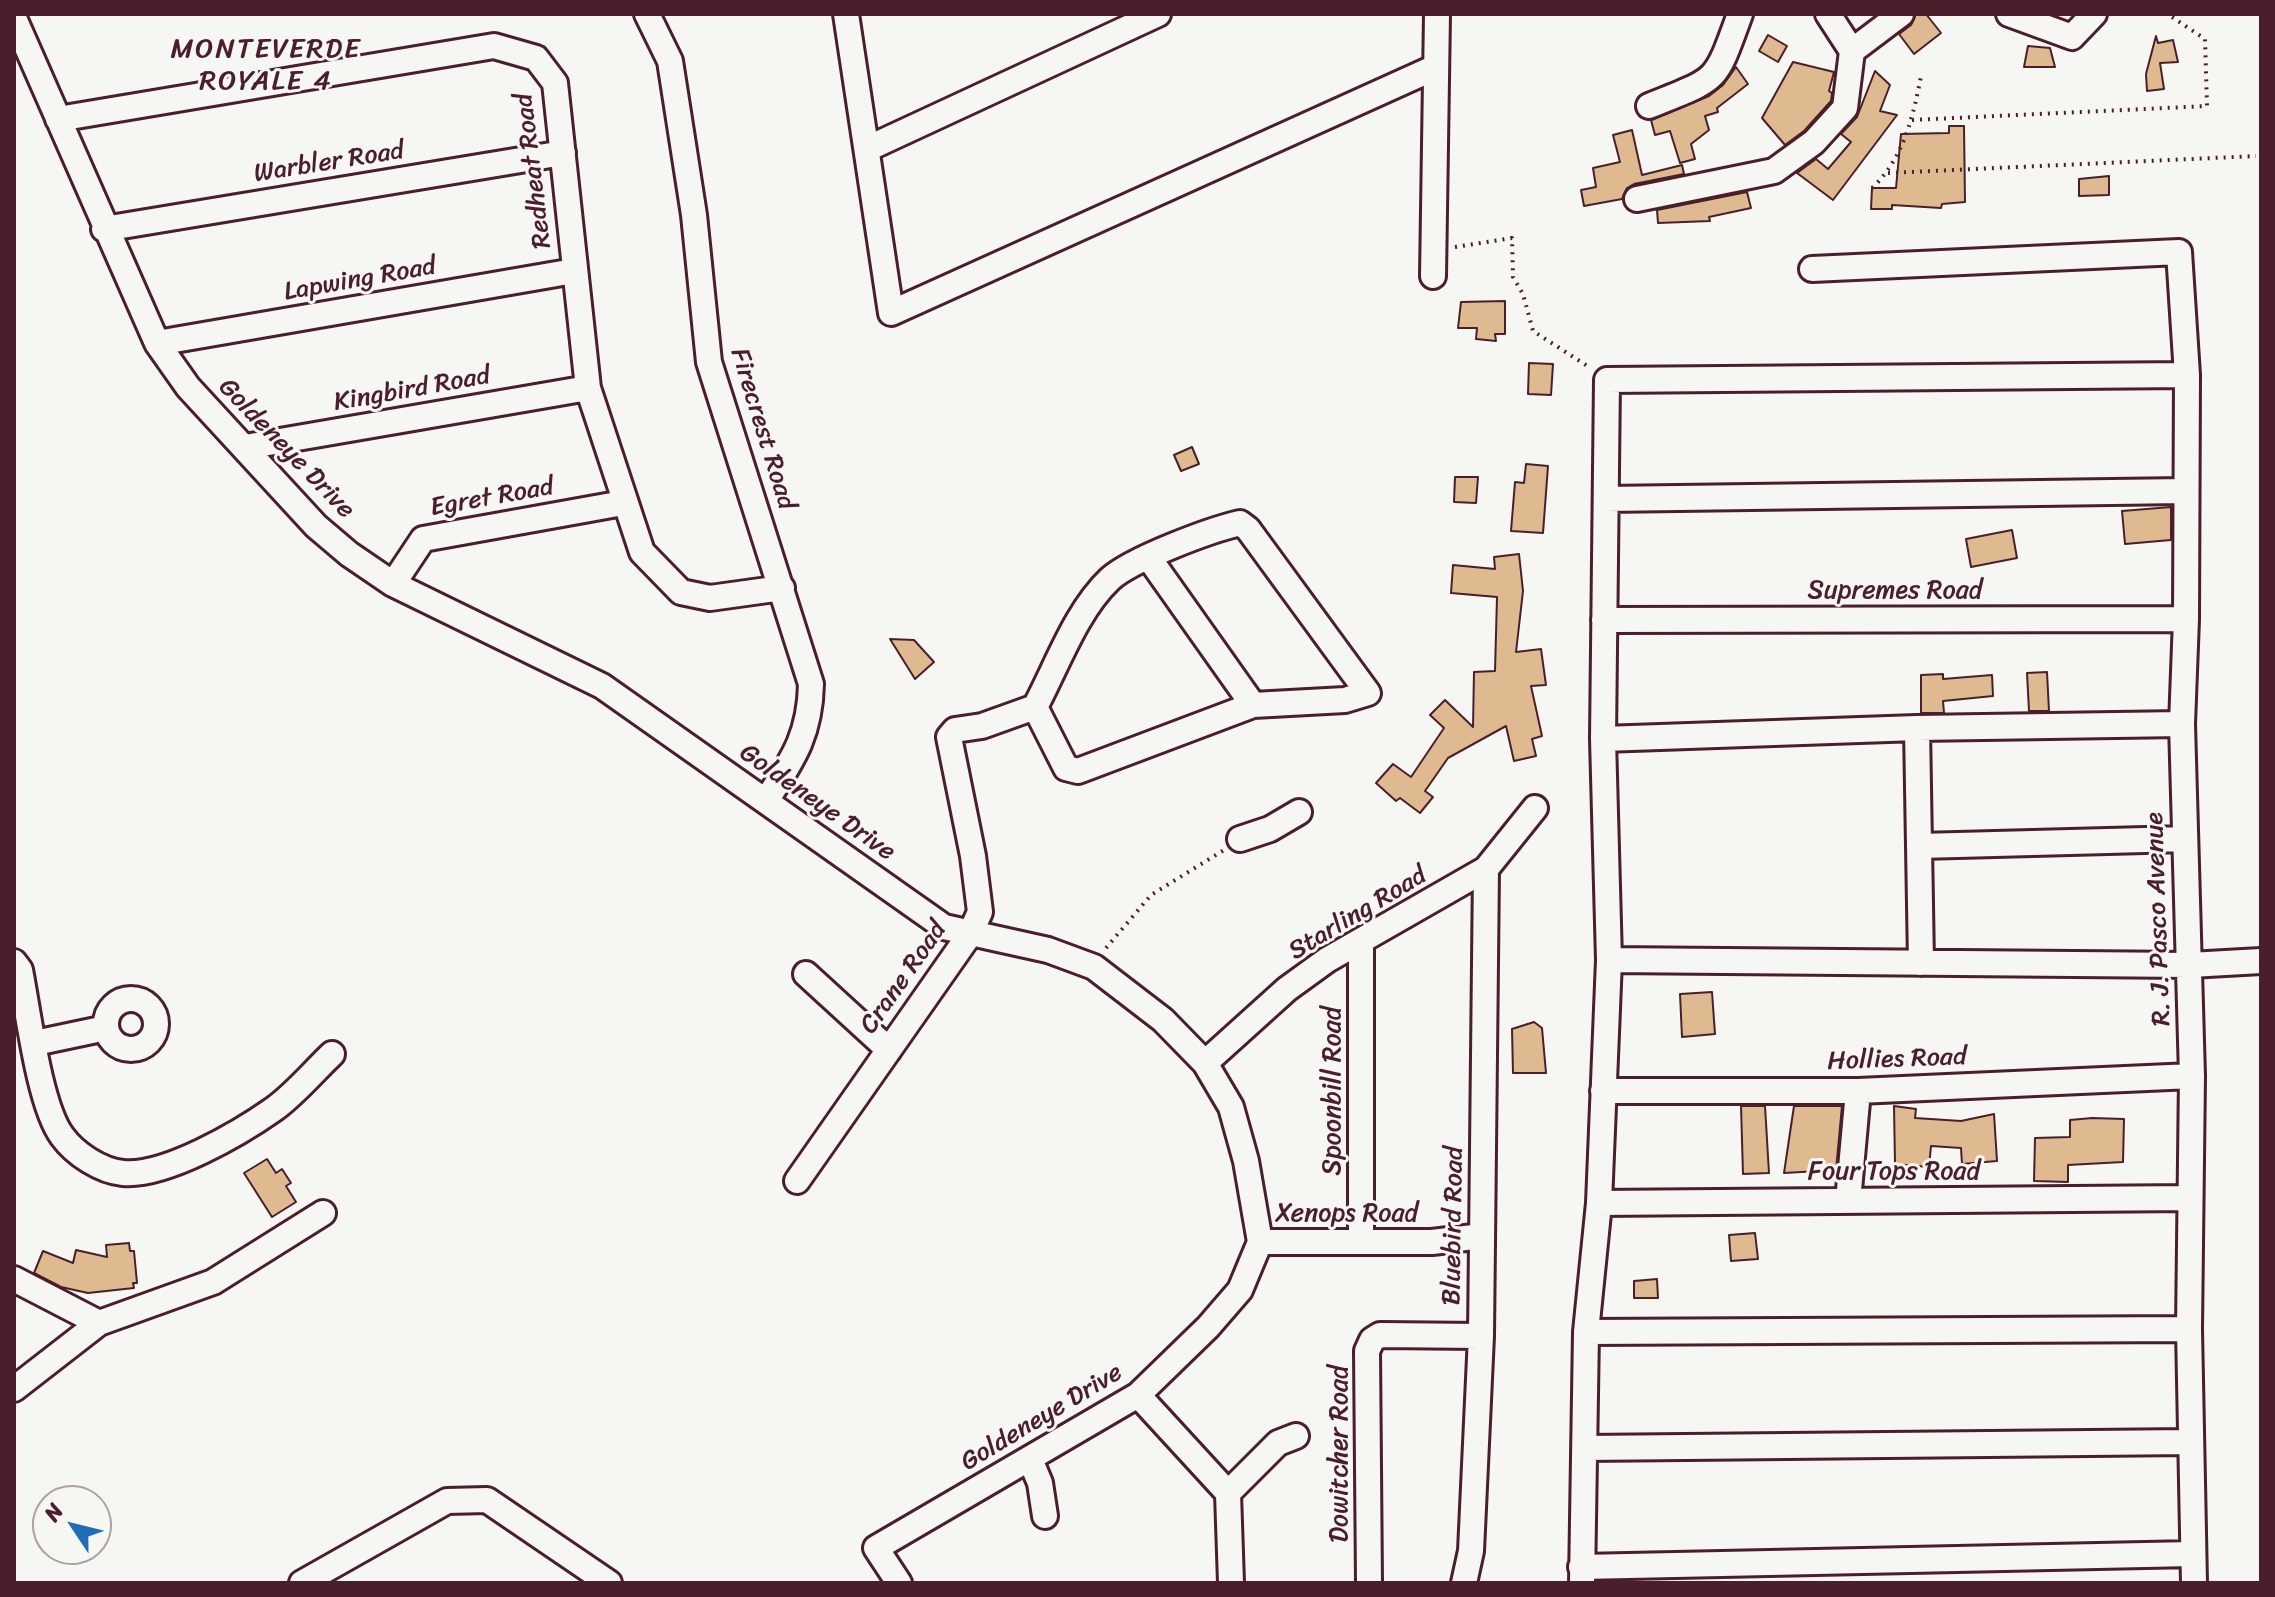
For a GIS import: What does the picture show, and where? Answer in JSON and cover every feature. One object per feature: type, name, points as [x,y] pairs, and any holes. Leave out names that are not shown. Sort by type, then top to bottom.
[{"type":"street","name":"Firecrest Road","points":[[647,14],[670,61],[694,215],[709,362],[811,684],[810,714],[800,748],[766,801]]},
{"type":"street","points":[[846,14],[869,148],[891,313],[1436,67]]},
{"type":"street","points":[[869,148],[1158,14]]},
{"type":"street","points":[[1433,276],[1437,14]]},
{"type":"street","points":[[1649,106],[1710,81],[1721,66],[1740,14]]},
{"type":"street","points":[[1637,199],[1774,171],[1814,142],[1845,108],[1852,51],[1828,14]]},
{"type":"street","points":[[1852,51],[1901,14]]},
{"type":"street","points":[[2009,14],[2072,37],[2094,14]]},
{"type":"street","name":"Goldeneye Drive","points":[[14,18],[104,229],[157,343],[188,387],[316,526],[393,584],[602,686],[944,927],[1048,950],[1094,967],[1163,1020],[1205,1063],[1231,1107],[1246,1161],[1260,1242],[1252,1268],[1240,1290],[1208,1327],[1138,1395],[876,1548],[899,1583]]},
{"type":"street","name":"Redheat Road","points":[[58,119],[494,46],[536,58],[555,83],[588,388],[623,503],[642,552],[681,592],[710,598],[782,588]]},
{"type":"street","name":"Warbler Road","points":[[104,229],[563,153]]},
{"type":"street","name":"R. J. Pasco Avenue","points":[[1812,269],[2179,252],[2187,375],[2184,491],[2186,619],[2182,724],[2192,1076],[2189,1329],[2194,1583]]},
{"type":"street","name":"Lapwing Road","points":[[157,343],[574,271]]},
{"type":"street","points":[[2187,375],[1607,380],[1603,739],[1609,960],[1599,1203],[1586,1332],[1582,1575],[2192,1554]]},
{"type":"street","name":"Kingbird Road","points":[[245,447],[588,388]]},
{"type":"street","points":[[1606,499],[2184,491]]},
{"type":"street","name":"Egret Road","points":[[393,584],[423,539],[623,503]]},
{"type":"street","points":[[1240,523],[1368,693],[1345,700],[1253,705],[1078,771],[1066,768],[1035,707],[1088,608],[1111,578],[1149,558],[1219,527],[1240,523]]},
{"type":"street","points":[[1149,558],[1253,705]]},
{"type":"street","name":"Supremes Road","points":[[1604,620],[2186,619]]},
{"type":"street","name":"Crane Road","points":[[797,1181],[970,934],[980,912],[949,737],[955,730],[982,726],[1035,707]]},
{"type":"street","points":[[1603,739],[1917,728],[2182,724]]},
{"type":"street","points":[[1917,728],[1921,963]]},
{"type":"street","name":"Starling Road","points":[[1205,1063],[1287,989],[1327,960],[1486,869],[1535,808]]},
{"type":"street","points":[[1240,839],[1270,829],[1299,812]]},
{"type":"street","points":[[1920,846],[2183,839]]},
{"type":"street","name":"Bluebird Road","points":[[1464,1583],[1471,1551],[1481,1336],[1486,869]]},
{"type":"street","name":"Spoonbill Road","points":[[1361,941],[1361,1242]]},
{"type":"street","points":[[1609,960],[2190,965],[2261,961]]},
{"type":"street","points":[[14,962],[20,970],[48,1103],[61,1136],[86,1160],[123,1173],[162,1168],[228,1137],[276,1108],[332,1054]]},
{"type":"street","points":[[806,974],[889,1050]]},
{"type":"street","points":[[35,1043],[106,1028]]},
{"type":"street","name":"Hollies Road","points":[[1603,1091],[1858,1091],[2192,1076]]},
{"type":"street","points":[[1848,1201],[1858,1091]]},
{"type":"street","name":"Four Tops Road","points":[[1599,1203],[2190,1198]]},
{"type":"street","points":[[14,1389],[99,1323],[213,1282],[323,1213]]},
{"type":"street","name":"Xenops Road","points":[[1260,1242],[1432,1242],[1482,1236]]},
{"type":"street","points":[[14,1279],[99,1323]]},
{"type":"street","points":[[1586,1332],[2189,1329]]},
{"type":"street","name":"Dowitcher Road","points":[[1369,1583],[1367,1351],[1372,1340],[1380,1335],[1481,1336]]},
{"type":"street","points":[[1138,1395],[1228,1493],[1231,1583]]},
{"type":"street","points":[[1228,1493],[1278,1443],[1296,1436]]},
{"type":"street","points":[[1585,1448],[2190,1442]]},
{"type":"street","points":[[1030,1459],[1040,1483],[1045,1516]]},
{"type":"street","points":[[302,1583],[412,1504],[487,1500],[609,1583]]},
{"type":"path","points":[[1912,120],[2207,106],[2205,39],[2172,17]]},
{"type":"path","points":[[1872,188],[1888,173],[1912,120],[1921,76]]},
{"type":"path","points":[[1888,173],[2256,156]]},
{"type":"path","points":[[1434,245],[1457,247],[1512,238],[1513,277],[1523,294],[1533,331],[1607,380]]},
{"type":"path","points":[[1094,967],[1114,936],[1151,895],[1240,839]]},
{"type":"building","points":[[1916,14],[1926,14],[1941,33],[1914,54],[1899,34],[1911,25]]},
{"type":"building","points":[[1768,35],[1787,46],[1778,62],[1759,51]]},
{"type":"building","points":[[2156,36],[2158,43],[2173,40],[2178,62],[2160,63],[2164,89],[2147,91],[2146,74]]},
{"type":"building","points":[[2028,46],[2050,48],[2055,67],[2024,67]]},
{"type":"building","points":[[1793,62],[1834,72],[1829,91],[1832,93],[1831,101],[1804,131],[1785,145],[1762,118]]},
{"type":"building","points":[[1736,67],[1748,84],[1717,108],[1718,112],[1705,116],[1709,130],[1691,144],[1695,159],[1680,163],[1670,131],[1655,135],[1651,120],[1709,96],[1723,85]]},
{"type":"building","points":[[1875,71],[1890,85],[1880,111],[1897,115],[1833,200],[1797,173],[1816,159],[1828,169],[1851,142],[1841,134],[1857,117]]},
{"type":"building","points":[[1949,126],[1964,126],[1965,202],[1942,204],[1941,208],[1892,205],[1892,209],[1871,209],[1872,188],[1896,188],[1901,134],[1949,133]]},
{"type":"building","points":[[1632,130],[1642,175],[1682,165],[1684,174],[1634,184],[1627,188],[1622,199],[1584,206],[1581,190],[1596,187],[1593,168],[1620,162],[1613,135]]},
{"type":"building","points":[[2109,176],[2109,195],[2079,196],[2079,179]]},
{"type":"building","points":[[1747,192],[1751,208],[1709,217],[1710,221],[1658,223],[1657,210]]},
{"type":"building","points":[[1505,301],[1505,334],[1495,334],[1496,341],[1476,339],[1477,328],[1458,328],[1461,302]]},
{"type":"building","points":[[1529,363],[1553,364],[1551,395],[1528,394]]},
{"type":"building","points":[[1192,447],[1199,464],[1181,471],[1174,455]]},
{"type":"building","points":[[1526,464],[1548,466],[1543,533],[1511,531],[1515,482],[1524,483]]},
{"type":"building","points":[[1455,477],[1478,477],[1476,503],[1454,502]]},
{"type":"building","points":[[2171,507],[2171,540],[2125,544],[2122,511]]},
{"type":"building","points":[[2012,530],[2017,558],[1971,567],[1966,539]]},
{"type":"building","points":[[1519,554],[1523,591],[1516,652],[1541,649],[1546,685],[1531,686],[1542,736],[1532,739],[1536,756],[1514,761],[1506,726],[1448,758],[1425,791],[1433,797],[1420,813],[1400,798],[1396,801],[1376,783],[1393,764],[1411,777],[1444,728],[1430,715],[1445,700],[1473,727],[1474,672],[1495,671],[1497,597],[1451,593],[1453,565],[1495,569],[1494,557]]},
{"type":"building","points":[[890,639],[914,640],[934,662],[915,679]]},
{"type":"building","points":[[2047,672],[2049,711],[2029,711],[2027,673]]},
{"type":"building","points":[[1943,674],[1943,679],[1992,675],[1993,696],[1943,701],[1944,713],[1921,713],[1921,675]]},
{"type":"building","points":[[1712,992],[1715,1034],[1682,1037],[1680,994]]},
{"type":"building","points":[[1534,1022],[1542,1028],[1546,1073],[1513,1073],[1512,1029]]},
{"type":"building","points":[[1741,1106],[1765,1106],[1769,1173],[1743,1174]]},
{"type":"building","points":[[1794,1106],[1842,1106],[1836,1170],[1784,1173]]},
{"type":"building","points":[[1894,1106],[1916,1109],[1915,1118],[1961,1121],[1994,1114],[1997,1161],[1962,1164],[1961,1148],[1931,1146],[1929,1167],[1895,1164]]},
{"type":"building","points":[[2124,1119],[2123,1162],[2068,1165],[2068,1182],[2034,1181],[2035,1138],[2070,1137],[2070,1120]]},
{"type":"building","points":[[267,1159],[276,1173],[282,1169],[291,1183],[286,1186],[296,1202],[272,1217],[244,1173]]},
{"type":"building","points":[[1755,1233],[1758,1259],[1731,1261],[1729,1235]]},
{"type":"building","points":[[129,1243],[130,1251],[134,1251],[137,1283],[133,1283],[134,1288],[88,1293],[61,1287],[34,1273],[43,1251],[73,1263],[76,1250],[107,1257],[106,1245]]},
{"type":"building","points":[[1657,1279],[1658,1298],[1634,1298],[1634,1281]]},
{"type":"district","name":"MONTEVERDE ROYALE 4","points":[[266,66]]}]
